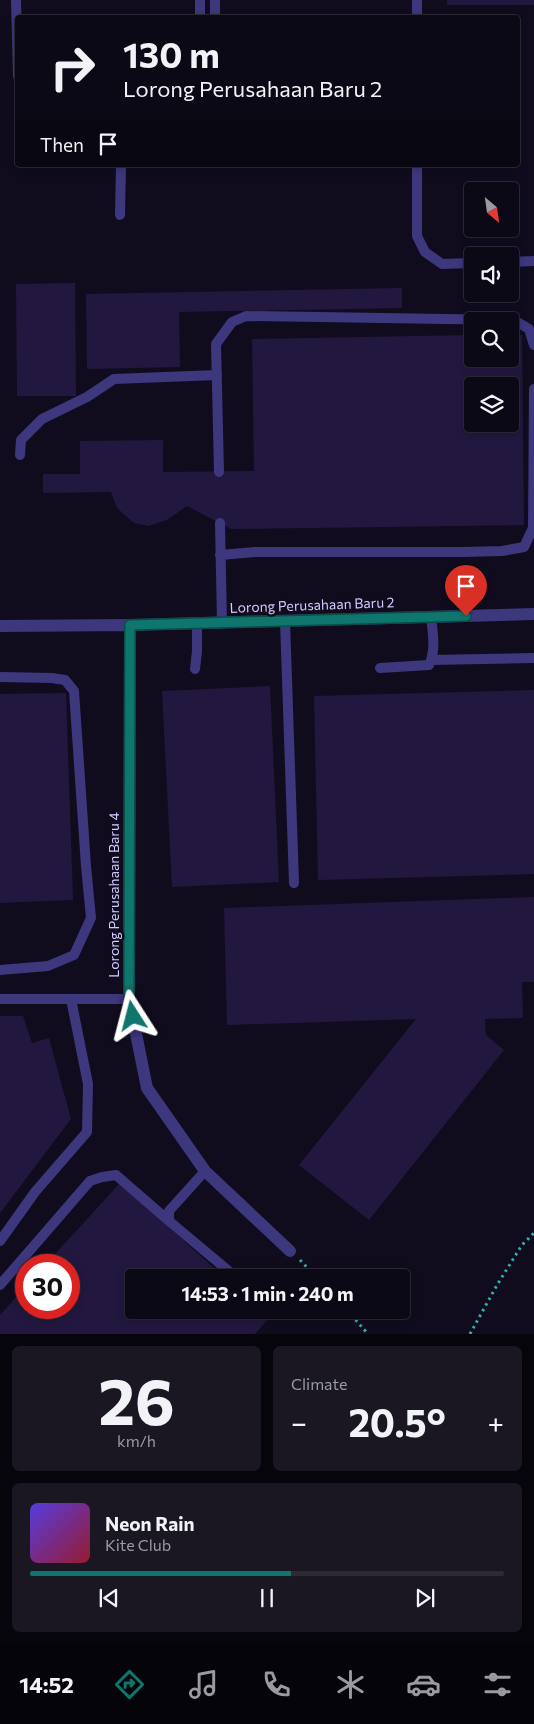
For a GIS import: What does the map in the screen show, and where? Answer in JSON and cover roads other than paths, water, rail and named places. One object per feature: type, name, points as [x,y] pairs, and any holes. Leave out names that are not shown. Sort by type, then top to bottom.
[{"type":"street","name":"Lorong Perusahaan Baru 2","points":[[0,626],[197,624],[534,614]]},
{"type":"street","name":"Lorong Perusahaan Baru 4","points":[[130,625],[129,999],[147,1088],[205,1171],[290,1251]]},
{"type":"lane","points":[[16,0],[16,15]]},
{"type":"lane","points":[[200,0],[200,15]]},
{"type":"lane","points":[[215,0],[215,15]]},
{"type":"lane","points":[[417,0],[417,15]]},
{"type":"lane","points":[[120,215],[121,167]]},
{"type":"lane","points":[[417,167],[417,236],[425,252],[442,264],[464,263]]},
{"type":"lane","points":[[519,262],[534,261]]},
{"type":"lane","points":[[219,472],[216,344],[232,322],[246,316],[514,320],[529,329],[534,345]]},
{"type":"lane","points":[[20,455],[21,440],[42,419],[87,398],[114,379],[217,375]]},
{"type":"lane","points":[[220,555],[255,552],[464,552],[502,551],[524,547],[534,528],[534,389]]},
{"type":"lane","points":[[220,523],[222,623]]},
{"type":"lane","points":[[380,668],[429,666],[432,660],[433,639],[431,617]]},
{"type":"lane","points":[[285,621],[294,883]]},
{"type":"lane","points":[[195,669],[197,624]]},
{"type":"lane","points":[[432,660],[534,658]]},
{"type":"lane","points":[[0,677],[65,680],[74,691],[91,918],[74,955],[48,966],[0,970]]},
{"type":"lane","points":[[0,999],[129,999]]},
{"type":"lane","points":[[0,1241],[35,1192],[87,1132],[88,1084],[71,999]]},
{"type":"lane","points":[[169,1221],[169,1211],[205,1171]]},
{"type":"lane","points":[[0,1285],[90,1181],[116,1175],[226,1269]]}]
